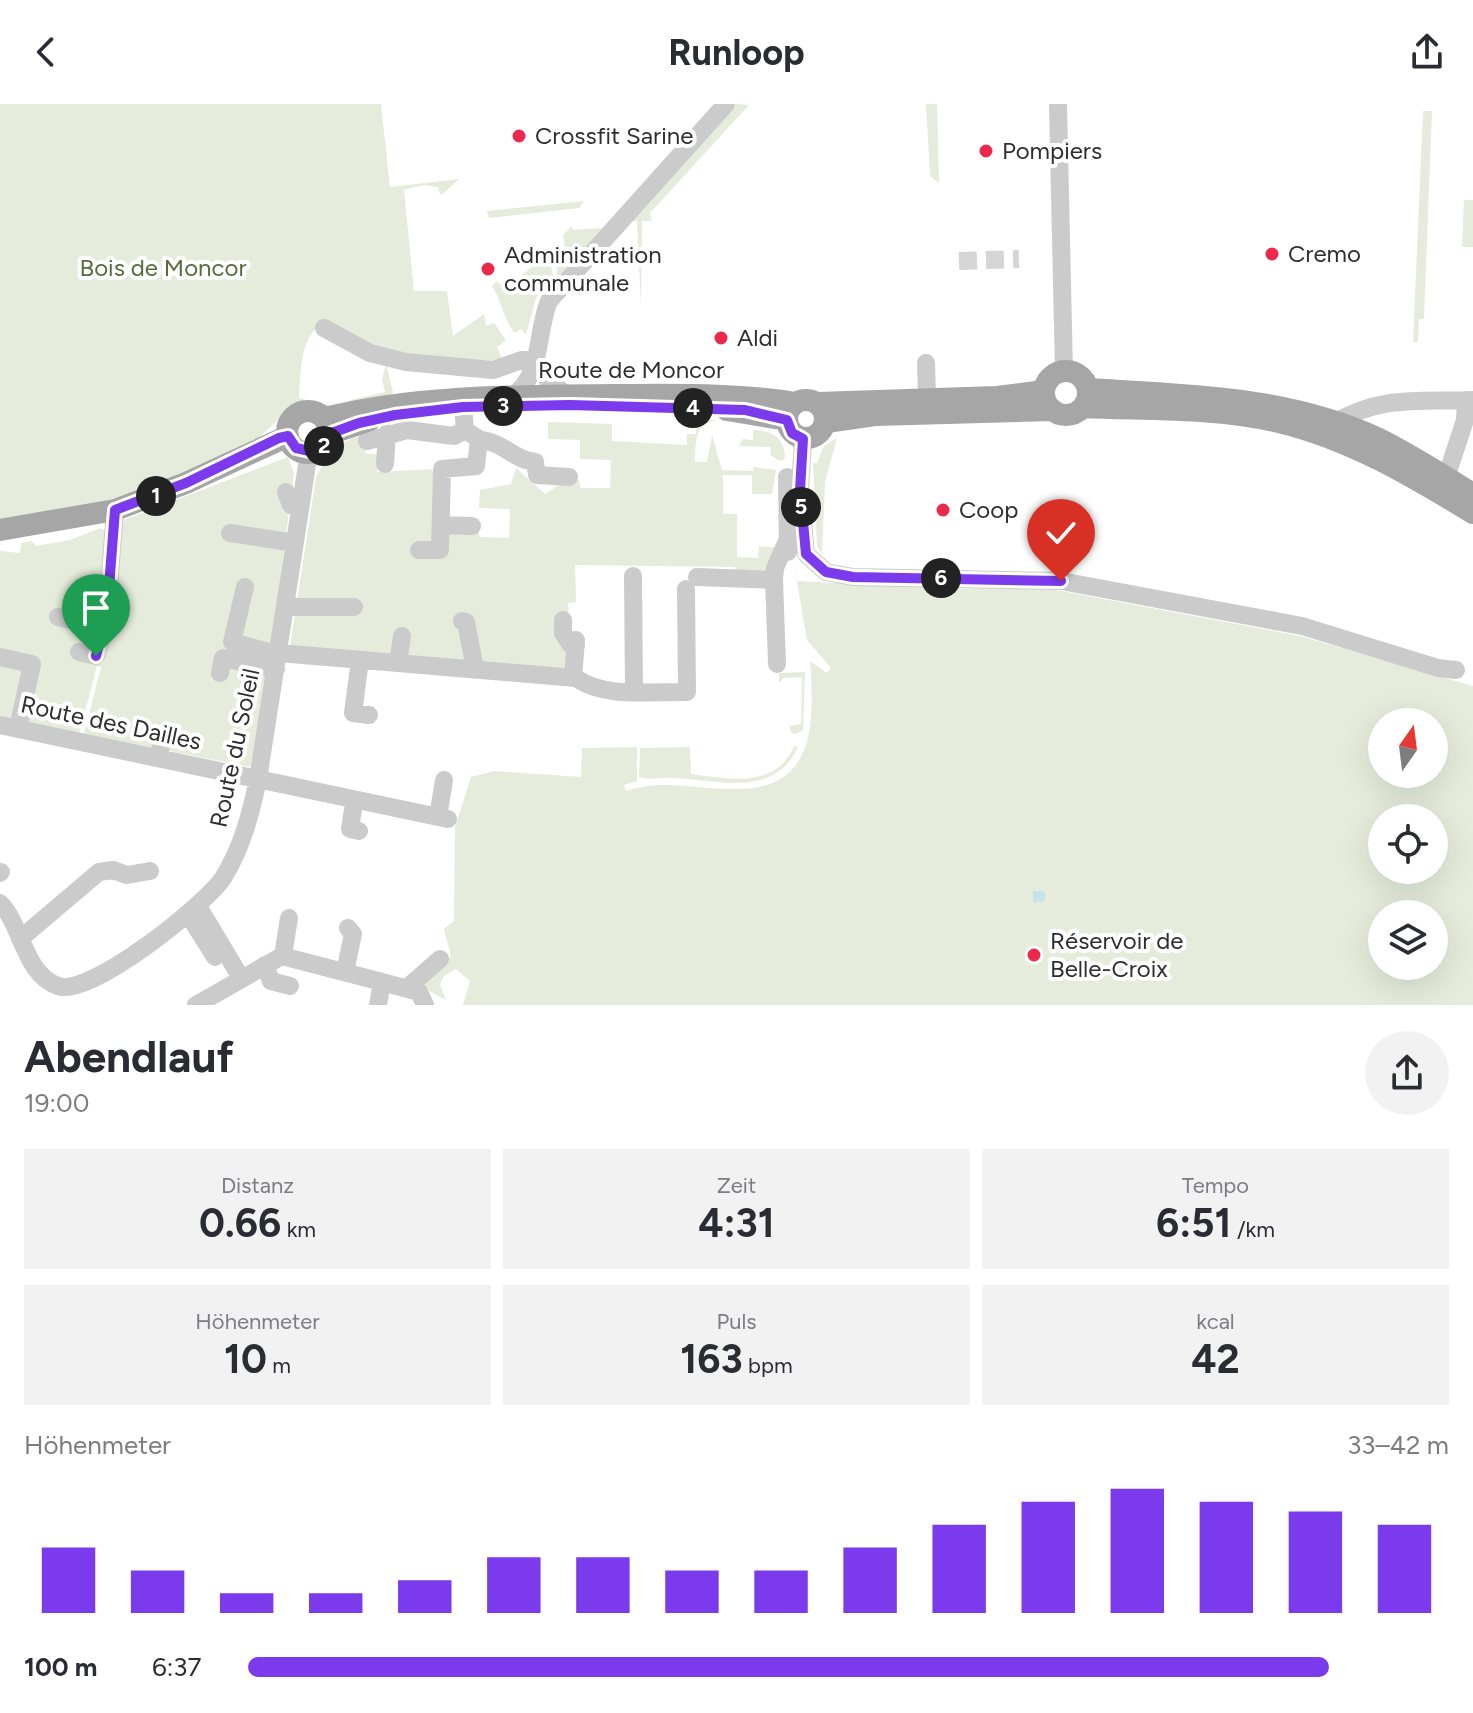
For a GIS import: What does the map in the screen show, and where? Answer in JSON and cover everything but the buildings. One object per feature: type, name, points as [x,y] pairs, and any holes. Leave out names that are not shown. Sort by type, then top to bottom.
[{"type":"main road","points":[[1085,398],[1080,376],[1064,372],[1049,379],[1048,401],[1068,415],[1085,398],[1237,400],[1288,408],[1378,439],[1473,494]]},
{"type":"main road","name":"Route de Moncor","points":[[327,426],[428,400],[512,396],[745,396],[806,412],[927,398],[997,397],[1048,401]]},
{"type":"main road","points":[[1085,398],[1278,422],[1370,454],[1473,513]]},
{"type":"main road","name":"Route de Moncor","points":[[327,426],[371,420],[469,425],[715,409],[875,415],[1048,401]]},
{"type":"main road","points":[[314,412],[327,426],[324,446],[309,452],[296,448],[288,436],[291,421],[298,413],[314,412]]},
{"type":"main road","points":[[803,439],[818,435],[806,412]]},
{"type":"main road","points":[[0,530],[115,510],[186,483],[288,436]]},
{"type":"street","points":[[512,396],[521,390],[536,360],[540,321],[549,301],[726,104]]},
{"type":"street","points":[[1058,104],[1064,372]]},
{"type":"street","points":[[324,328],[370,353],[406,362],[493,370],[522,360],[536,360]]},
{"type":"street","points":[[536,360],[548,380],[567,395]]},
{"type":"street","points":[[926,363],[927,398]]},
{"type":"street","points":[[1334,423],[1361,407],[1379,403],[1469,400],[1446,478]]},
{"type":"street","points":[[419,550],[440,550],[442,469],[476,466],[469,425]]},
{"type":"street","name":"Route de Moncor","points":[[367,441],[387,433],[407,430],[454,436],[469,425],[521,460],[535,462],[537,475],[569,477]]},
{"type":"street","points":[[385,464],[387,433]]},
{"type":"street","points":[[777,664],[775,568],[793,553],[803,439]]},
{"type":"street","name":"Route du Soleil","points":[[56,996],[85,985],[193,910],[223,878],[236,854],[258,779],[309,452]]},
{"type":"street","points":[[787,477],[793,553]]},
{"type":"street","points":[[286,492],[291,505],[299,508]]},
{"type":"street","points":[[79,652],[96,656],[107,606],[115,510]]},
{"type":"street","points":[[441,525],[472,526]]},
{"type":"street","points":[[230,533],[295,543]]},
{"type":"street","points":[[793,553],[826,572],[853,577],[1061,581],[1302,626],[1438,668],[1456,670]]},
{"type":"street","points":[[633,576],[634,691]]},
{"type":"street","points":[[220,673],[223,658],[360,660],[573,678],[589,687],[687,692],[692,583],[774,580]]},
{"type":"street","points":[[245,587],[232,642],[278,659]]},
{"type":"street","points":[[58,617],[71,620],[107,606]]},
{"type":"street","points":[[286,607],[354,607]]},
{"type":"street","points":[[563,620],[563,633],[570,644],[576,643],[573,678]]},
{"type":"street","points":[[462,621],[466,622],[475,669]]},
{"type":"street","points":[[398,663],[402,636]]},
{"type":"street","points":[[0,657],[32,664],[6,726]]},
{"type":"street","points":[[360,660],[353,713],[369,715]]},
{"type":"street","points":[[5,705],[6,726]]},
{"type":"street","name":"Route des Dailles","points":[[6,726],[354,802],[443,818],[444,780]]},
{"type":"street","points":[[159,757],[163,734]]},
{"type":"street","points":[[354,802],[350,829],[359,831]]},
{"type":"street","points":[[18,937],[99,872],[113,870],[127,875],[150,871]]},
{"type":"street","points":[[0,903],[12,916],[18,937]]},
{"type":"street","points":[[193,910],[236,981]]},
{"type":"street","points":[[283,956],[289,918]]},
{"type":"street","points":[[0,921],[18,937],[56,996]]},
{"type":"street","points":[[345,972],[353,934],[348,928]]},
{"type":"street","points":[[196,1005],[283,956],[408,987],[419,992],[425,1005]]},
{"type":"street","points":[[408,987],[440,959]]},
{"type":"street","points":[[265,965],[271,981],[290,986]]},
{"type":"street","points":[[378,1005],[382,982]]},
{"type":"green space","name":"Bois de Moncor","points":[[0,104],[381,104],[390,187],[459,179],[440,195],[438,187],[424,185],[404,190],[414,291],[447,291],[453,336],[484,314],[486,326],[494,323],[506,340],[497,347],[503,361],[407,357],[376,351],[324,322],[306,346],[299,398],[331,406],[350,404],[350,400],[385,392],[382,379],[386,364],[393,392],[391,398],[345,410],[300,403],[290,408],[260,437],[147,490],[67,513],[0,522]]},
{"type":"green space","points":[[736,104],[749,105],[650,213],[652,221],[642,221],[641,307],[637,221],[631,221]]},
{"type":"green space","points":[[926,104],[937,104],[939,183],[930,176]]},
{"type":"green space","points":[[1423,111],[1432,111],[1424,319],[1419,319],[1418,342],[1413,342]]},
{"type":"green space","points":[[1464,200],[1473,200],[1473,247],[1462,247]]},
{"type":"green space","points":[[584,201],[579,208],[489,218],[487,211]]},
{"type":"green space","points":[[572,226],[573,230],[603,228],[558,278],[556,262],[566,256],[563,235]]},
{"type":"green space","points":[[543,259],[551,265],[553,278],[536,298],[526,335],[521,329],[514,333],[492,286],[497,281],[504,288]]},
{"type":"green space","points":[[697,420],[719,420],[705,425],[698,434],[695,462],[707,462],[712,435],[722,470],[753,471],[753,467],[776,470],[772,494],[752,494],[752,475],[723,475],[723,514],[737,514],[737,557],[758,558],[759,546],[779,548],[766,571],[736,574],[735,567],[575,565],[576,602],[568,603],[570,627],[565,670],[290,647],[316,477],[331,450],[363,432],[366,454],[377,454],[377,472],[432,469],[449,517],[479,519],[479,537],[509,538],[510,509],[479,508],[480,490],[511,484],[516,468],[545,494],[564,482],[579,480],[580,488],[610,488],[611,460],[580,459],[580,440],[548,439],[548,422],[612,424],[612,441],[687,445],[687,434],[696,434]]},
{"type":"green space","points":[[753,430],[776,436],[783,445],[785,458],[781,461],[771,456],[770,447],[739,446],[743,439],[753,440]]},
{"type":"green space","points":[[837,438],[825,482],[822,554],[817,545],[813,463],[817,463],[824,446]]},
{"type":"green space","points":[[288,457],[294,473],[263,712],[250,767],[84,734],[101,667],[97,666],[79,734],[0,718],[0,551],[20,553],[21,543],[32,541],[36,546],[70,540],[100,528],[116,536],[124,520]]},
{"type":"green space","points":[[789,537],[797,581],[961,589],[1045,588],[1300,636],[1473,686],[1473,1005],[463,1005],[470,981],[456,969],[444,976],[440,985],[446,1000],[418,985],[451,956],[444,929],[454,921],[455,827],[471,777],[494,771],[581,777],[582,748],[637,747],[637,781],[624,785],[626,791],[654,785],[723,789],[763,786],[783,777],[796,764],[805,748],[812,706],[810,661],[827,673],[831,668],[807,640]]},
{"type":"green space","points":[[805,672],[803,730],[796,734],[791,733],[790,726],[801,724],[802,677],[784,678],[779,683],[779,673]]},
{"type":"green space","points":[[794,746],[798,747],[788,763],[761,780],[727,783],[639,777],[640,748],[690,747],[691,774],[736,779],[764,775],[776,769]]},
{"type":"waterway","points":[[1035,901],[1035,893],[1044,895],[1042,900],[1036,899],[1036,895],[1042,896],[1039,897]]},
{"type":"tunnel","points":[[959,261],[1019,259]]},
{"type":"place","name":"Crossfit Sarine","points":[[519,136]]},
{"type":"place","name":"Pompiers","points":[[986,151]]},
{"type":"place","name":"Cremo","points":[[1272,254]]},
{"type":"place","name":"Administration communale","points":[[488,269]]},
{"type":"place","name":"Aldi","points":[[721,338]]},
{"type":"place","name":"Coop","points":[[943,510]]},
{"type":"place","name":"Réservoir de Belle-Croix","points":[[1034,955]]},
{"type":"route","points":[[96,656],[107,613],[115,510],[186,483],[279,438],[288,436],[296,448],[314,452],[324,446],[329,434],[359,423],[395,415],[463,407],[570,405],[745,410],[787,420],[792,433],[803,439],[800,490],[806,554],[826,572],[853,577],[1061,581]]}]
